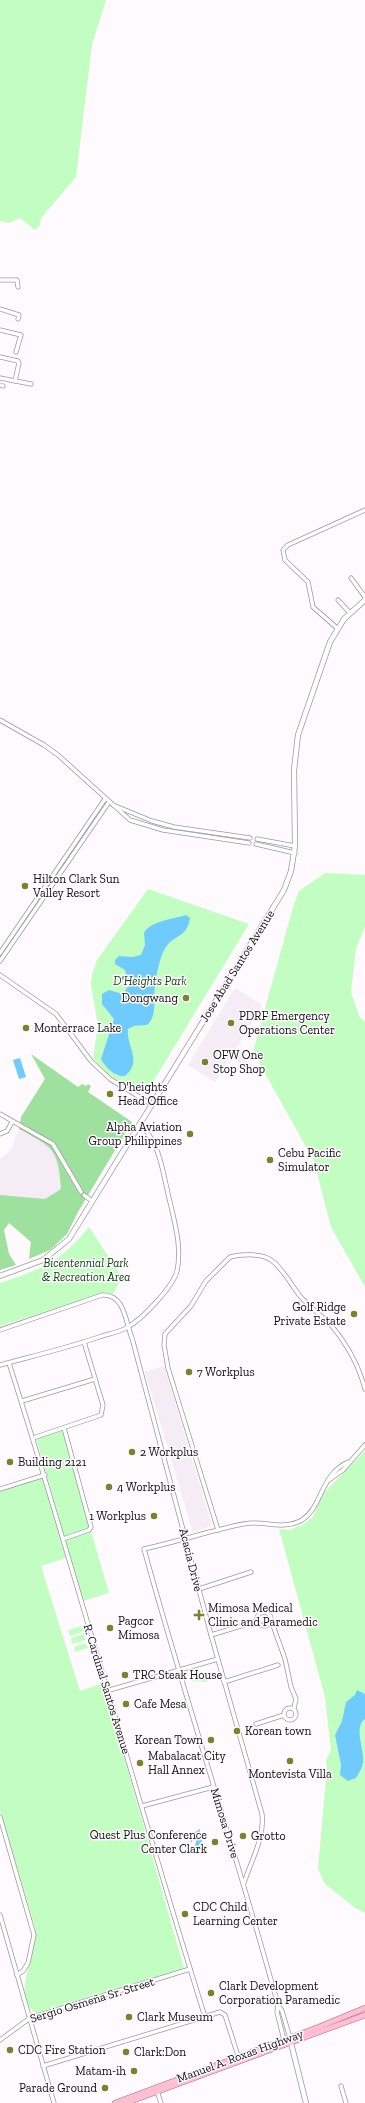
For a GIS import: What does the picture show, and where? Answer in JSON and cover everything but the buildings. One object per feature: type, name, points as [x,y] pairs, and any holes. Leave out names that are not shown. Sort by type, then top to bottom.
[{"type":"main road","name":"Jose Abad Santos Avenue","points":[[0,1276],[32,1266],[60,1248],[75,1231],[151,1104],[276,903],[288,880],[296,846],[294,770],[295,746],[322,664],[337,628],[365,598]]},
{"type":"main road","name":"Manuel A. Roxas Highway","points":[[288,2041],[365,2008]]},
{"type":"main road","name":"Manuel A. Roxas Highway","points":[[115,2103],[365,2015]]},
{"type":"main road","points":[[288,2041],[306,2103]]},
{"type":"main road","name":"Manuel A. Roxas Highway","points":[[126,2103],[156,2089]]},
{"type":"street","points":[[0,280],[17,280],[18,287]]},
{"type":"street","points":[[0,309],[19,314],[18,319]]},
{"type":"street","points":[[0,330],[21,335],[16,352]]},
{"type":"street","points":[[0,357],[18,361],[19,363],[15,381]]},
{"type":"street","points":[[0,378],[31,384]]},
{"type":"street","points":[[337,628],[312,607],[308,582],[285,560],[283,550],[288,545],[365,510]]},
{"type":"street","points":[[351,578],[365,598]]},
{"type":"street","points":[[338,600],[350,613]]},
{"type":"street","points":[[0,720],[53,752],[130,820],[143,825],[173,832],[249,843]]},
{"type":"street","points":[[0,953],[105,799]]},
{"type":"street","points":[[111,803],[152,821],[174,827],[250,838]]},
{"type":"street","points":[[0,961],[111,803]]},
{"type":"street","points":[[257,839],[296,846]]},
{"type":"street","points":[[256,844],[295,853]]},
{"type":"street","points":[[0,975],[56,1014],[91,1060],[110,1079],[151,1104]]},
{"type":"street","points":[[0,1114],[53,1144],[82,1193],[92,1201]]},
{"type":"street","points":[[0,1134],[7,1131],[12,1122]]},
{"type":"street","points":[[0,1365],[84,1342],[128,1327],[167,1288],[176,1273],[179,1256],[176,1225],[156,1147],[148,1131],[140,1124]]},
{"type":"street","points":[[218,1530],[168,1368],[164,1339],[168,1331],[195,1301],[206,1281],[230,1256],[242,1255],[263,1257],[276,1265],[304,1300],[330,1325],[336,1333],[356,1365],[365,1389]]},
{"type":"street","name":"Acacia Drive","points":[[0,1330],[95,1297],[107,1295],[113,1296],[120,1302],[224,1682],[262,1814],[263,1825],[244,1884]]},
{"type":"street","points":[[33,1438],[101,1415],[103,1406],[84,1342]]},
{"type":"street","name":"R. Cardinal Santos Avenue","points":[[9,1363],[45,1475],[106,1691],[205,2017]]},
{"type":"street","points":[[22,1402],[95,1378]]},
{"type":"street","points":[[63,1539],[89,1530],[91,1527],[64,1428]]},
{"type":"street","points":[[186,1539],[250,1523],[280,1525],[296,1523],[313,1509],[322,1489],[336,1469],[348,1462],[365,1445]]},
{"type":"street","points":[[0,1489],[45,1475]]},
{"type":"street","name":"Mimosa Drive","points":[[186,1539],[144,1549],[178,1671],[244,1884],[251,1916],[278,2005],[282,2011],[288,2041]]},
{"type":"street","points":[[199,1589],[251,1572]]},
{"type":"street","points":[[257,1621],[259,1614],[265,1612],[269,1614],[285,1658],[291,1687],[296,1699],[294,1708],[297,1714],[294,1719],[287,1720],[284,1715]]},
{"type":"street","points":[[257,1621],[264,1626],[271,1620]]},
{"type":"street","points":[[211,1635],[257,1621]]},
{"type":"street","points":[[106,1691],[218,1659]]},
{"type":"street","points":[[224,1682],[278,1665]]},
{"type":"street","points":[[256,1724],[284,1715],[288,1708],[294,1708]]},
{"type":"street","points":[[142,1806],[213,1787]]},
{"type":"street","points":[[0,1817],[34,1935],[28,1963],[23,1971],[17,1975]]},
{"type":"street","points":[[0,1915],[54,2103]]},
{"type":"street","name":"Sergio Osmeña Sr. Street","points":[[1,2037],[30,2018],[190,1969]]},
{"type":"street","points":[[43,2066],[220,2012],[225,2015],[239,2059]]},
{"type":"street","points":[[342,2086],[346,2103]]},
{"type":"street","points":[[156,2089],[161,2103]]},
{"type":"shaded area","points":[[235,988],[262,1005],[236,1049],[251,1058],[245,1066],[230,1057],[215,1082],[188,1065]]},
{"type":"shaded area","points":[[19,1129],[43,1142],[52,1150],[59,1161],[61,1189],[45,1199],[0,1195],[0,1159],[11,1150]]},
{"type":"shaded area","points":[[164,1366],[212,1526],[193,1532],[145,1372]]},
{"type":"green space","points":[[0,0],[106,0],[92,45],[76,177],[41,218],[40,225],[35,230],[20,218],[9,223],[0,221]]},
{"type":"green space","points":[[325,873],[365,875],[365,927],[356,949],[351,992],[360,1018],[365,1021],[365,1287],[331,1227],[314,1161],[253,1052],[293,907],[299,891]]},
{"type":"green space","name":"D'Heights Park","points":[[148,889],[249,924],[145,1095],[109,1075],[93,1058],[98,1025],[91,985],[92,974],[97,960]]},
{"type":"green space","points":[[31,1054],[78,1087],[82,1084],[86,1086],[88,1084],[91,1086],[88,1092],[132,1122],[78,1212],[67,1234],[50,1250],[29,1259],[31,1242],[9,1223],[4,1230],[9,1254],[16,1265],[0,1270],[0,1195],[45,1199],[61,1189],[58,1165],[56,1157],[52,1151],[40,1141],[19,1129],[21,1117],[45,1079]]},
{"type":"green space","name":"Bicentennial Park & Recreation Area","points":[[89,1227],[122,1277],[113,1294],[102,1293],[0,1326],[0,1283],[50,1263],[69,1249]]},
{"type":"green space","points":[[62,1431],[109,1593],[83,1601],[36,1438]]},
{"type":"green space","points":[[365,1451],[365,1913],[355,1908],[324,1883],[318,1868],[327,1769],[326,1760],[331,1750],[325,1697],[279,1529],[290,1530],[302,1525],[312,1518],[325,1492]]},
{"type":"green space","points":[[42,1477],[66,1558],[41,1566],[80,1691],[103,1683],[184,1968],[36,2013],[28,2005],[25,1995],[27,1973],[35,1938],[35,1927],[0,1811],[0,1491]]},
{"type":"green space","points":[[82,1626],[83,1632],[70,1636],[68,1630]]},
{"type":"green space","points":[[84,1634],[86,1640],[72,1644],[71,1638]]},
{"type":"green space","points":[[86,1643],[88,1648],[75,1652],[74,1647]]},
{"type":"green space","points":[[193,1673],[208,1674],[207,1682],[192,1681]]},
{"type":"water","points":[[186,915],[190,918],[186,929],[169,943],[162,955],[156,982],[153,1017],[147,1025],[134,1026],[128,1029],[133,1065],[125,1076],[118,1075],[108,1069],[101,1059],[114,1019],[102,1004],[102,994],[109,990],[123,994],[129,985],[125,970],[115,964],[115,960],[119,956],[132,957],[141,955],[145,945],[144,933],[147,929],[157,923]]},
{"type":"water","points":[[20,1058],[26,1077],[19,1079],[13,1060]]},
{"type":"water","points":[[357,1690],[365,1694],[365,1719],[360,1728],[363,1763],[356,1778],[348,1781],[340,1775],[341,1765],[335,1735],[342,1721],[346,1702],[355,1695]]},
{"type":"water","points":[[200,1829],[200,1835],[203,1839],[199,1846],[196,1847],[195,1845],[197,1838],[195,1837],[191,1843],[189,1836]]},
{"type":"place","name":"Hilton Clark Sun Valley Resort","points":[[25,886]]},
{"type":"place","name":"Dongwang","points":[[186,998]]},
{"type":"place","name":"PDRF Emergency Operations Center","points":[[231,1023]]},
{"type":"place","name":"Monterrace Lake","points":[[26,1028]]},
{"type":"place","name":"OFW One Stop Shop","points":[[205,1062]]},
{"type":"place","name":"D'heights Head Office","points":[[110,1094]]},
{"type":"place","name":"Alpha Aviation Group Philippines","points":[[190,1134]]},
{"type":"place","name":"Cebu Pacific Simulator","points":[[270,1160]]},
{"type":"place","name":"Golf Ridge Private Estate","points":[[354,1314]]},
{"type":"place","name":"7 Workplus","points":[[189,1372]]},
{"type":"place","name":"2 Workplus","points":[[132,1452]]},
{"type":"place","name":"Building 2121","points":[[10,1462]]},
{"type":"place","name":"4 Workplus","points":[[109,1487]]},
{"type":"place","name":"1 Workplus","points":[[154,1516]]},
{"type":"place","name":"Mimosa Medical Clinic and Paramedic","points":[[199,1615]]},
{"type":"place","name":"Pagcor Mimosa","points":[[110,1628]]},
{"type":"place","name":"TRC Steak House","points":[[125,1675]]},
{"type":"place","name":"Cafe Mesa","points":[[126,1704]]},
{"type":"place","name":"Korean town","points":[[237,1731]]},
{"type":"place","name":"Korean Town","points":[[211,1740]]},
{"type":"place","name":"Montevista Villa","points":[[290,1761]]},
{"type":"place","name":"Mabalacat City Hall Annex","points":[[140,1763]]},
{"type":"place","name":"Grotto","points":[[243,1836]]},
{"type":"place","name":"Quest Plus Conference Center Clark","points":[[215,1842]]},
{"type":"place","name":"CDC Child Learning Center","points":[[185,1914]]},
{"type":"place","name":"Clark Development Corporation Paramedic","points":[[211,1993]]},
{"type":"place","name":"Clark Museum","points":[[129,2017]]},
{"type":"place","name":"CDC Fire Station","points":[[10,2050]]},
{"type":"place","name":"Clark:Don","points":[[126,2052]]},
{"type":"place","name":"Matam-ih","points":[[134,2071]]},
{"type":"place","name":"Parade Ground","points":[[105,2088]]}]
